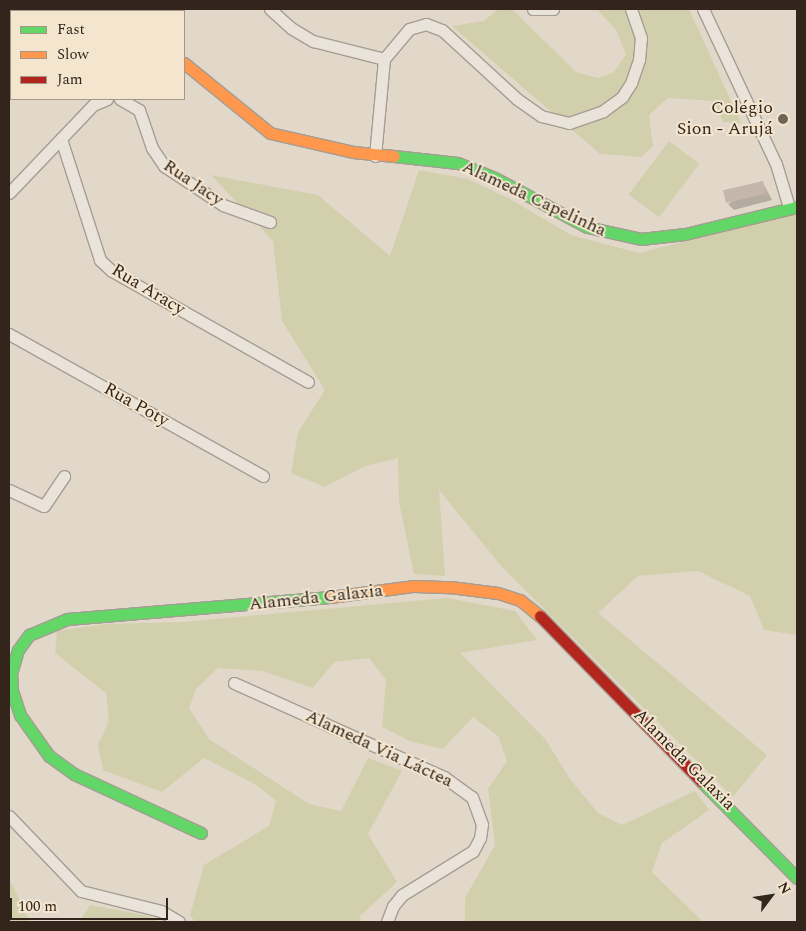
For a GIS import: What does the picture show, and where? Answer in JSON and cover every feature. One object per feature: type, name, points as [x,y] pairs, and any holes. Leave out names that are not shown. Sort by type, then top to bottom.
[{"type":"street","points":[[270,9],[291,28],[313,40],[384,59]]},
{"type":"street","points":[[533,9],[553,9]]},
{"type":"street","points":[[375,156],[384,59],[409,29],[426,24],[442,30],[460,43],[517,99],[541,116],[556,122],[582,121],[603,111],[622,97],[631,83],[639,60],[641,38],[632,9]]},
{"type":"street","points":[[703,9],[776,164],[793,207]]},
{"type":"street","name":"Alameda Capelinha","points":[[185,64],[270,133],[375,156],[458,163],[495,178],[588,227],[632,238],[686,234],[793,207]]},
{"type":"street","points":[[9,193],[93,105],[105,100]]},
{"type":"street","name":"Rua Jacy","points":[[122,100],[139,110],[152,148],[164,166],[223,205],[270,222]]},
{"type":"street","name":"Rua Aracy","points":[[61,139],[100,260],[112,271],[308,382]]},
{"type":"street","name":"Rua Poty","points":[[9,334],[263,476]]},
{"type":"street","points":[[9,490],[44,506],[64,476]]},
{"type":"street","name":"Alameda Galaxia","points":[[201,832],[74,774],[49,756],[20,715],[12,691],[11,674],[18,650],[29,635],[49,624],[68,619],[318,599],[414,586],[450,586],[498,592],[520,600],[541,617],[797,878]]},
{"type":"street","name":"Alameda Via Láctea","points":[[234,683],[444,777],[472,797],[482,824],[480,838],[473,851],[402,895],[393,906],[388,922]]},
{"type":"street","points":[[9,816],[81,891],[161,911],[179,922]]},
{"type":"shaded area","points":[[498,9],[512,9],[576,72],[598,78],[614,72],[626,54],[616,30],[597,9],[689,9],[741,123],[723,122],[715,101],[668,98],[649,115],[653,146],[641,157],[600,154],[452,26],[484,21]]},
{"type":"shaded area","points":[[669,141],[699,164],[659,217],[629,195]]},
{"type":"shaded area","points":[[419,170],[468,179],[510,199],[571,235],[639,253],[797,213],[797,635],[764,630],[750,596],[698,571],[638,576],[598,613],[767,755],[733,797],[502,567],[439,490],[445,576],[414,574],[399,502],[398,458],[363,467],[325,487],[291,473],[298,432],[325,390],[282,321],[273,241],[211,175],[318,195],[390,256]]},
{"type":"shaded area","points":[[447,598],[515,611],[537,640],[460,653],[545,739],[570,779],[598,813],[622,825],[695,791],[709,810],[662,843],[652,872],[703,922],[465,922],[465,898],[495,845],[488,789],[507,761],[498,736],[473,717],[443,749],[412,742],[382,727],[386,680],[369,658],[334,662],[313,688],[262,671],[218,668],[196,689],[189,708],[209,739],[309,804],[341,811],[368,758],[402,771],[368,834],[397,882],[360,916],[361,922],[195,922],[190,915],[204,865],[269,826],[276,801],[255,784],[204,758],[162,792],[103,770],[98,745],[109,721],[106,693],[55,653],[57,631],[106,624],[183,622]]},
{"type":"shaded area","points":[[9,882],[12,884],[30,922],[9,922]]},
{"type":"shaded area","points":[[90,905],[149,916],[158,922],[79,922]]},
{"type":"building","points":[[763,181],[766,194],[726,203],[723,190]]},
{"type":"traffic: fast","points":[[394,156],[458,163],[495,178],[587,227],[641,239],[685,234],[797,207]]},
{"type":"traffic: fast","points":[[201,833],[74,774],[49,756],[20,715],[12,691],[11,674],[18,650],[29,635],[67,619],[330,597]]},
{"type":"traffic: fast","points":[[701,781],[797,878]]},
{"type":"traffic: slow","points":[[185,64],[270,133],[353,152],[394,156]]},
{"type":"traffic: slow","points":[[330,597],[414,586],[450,587],[498,593],[520,600],[540,616]]},
{"type":"traffic: jam","points":[[540,616],[701,781]]},
{"type":"place","name":"Colégio Sion - Arujá","points":[[783,119]]}]
